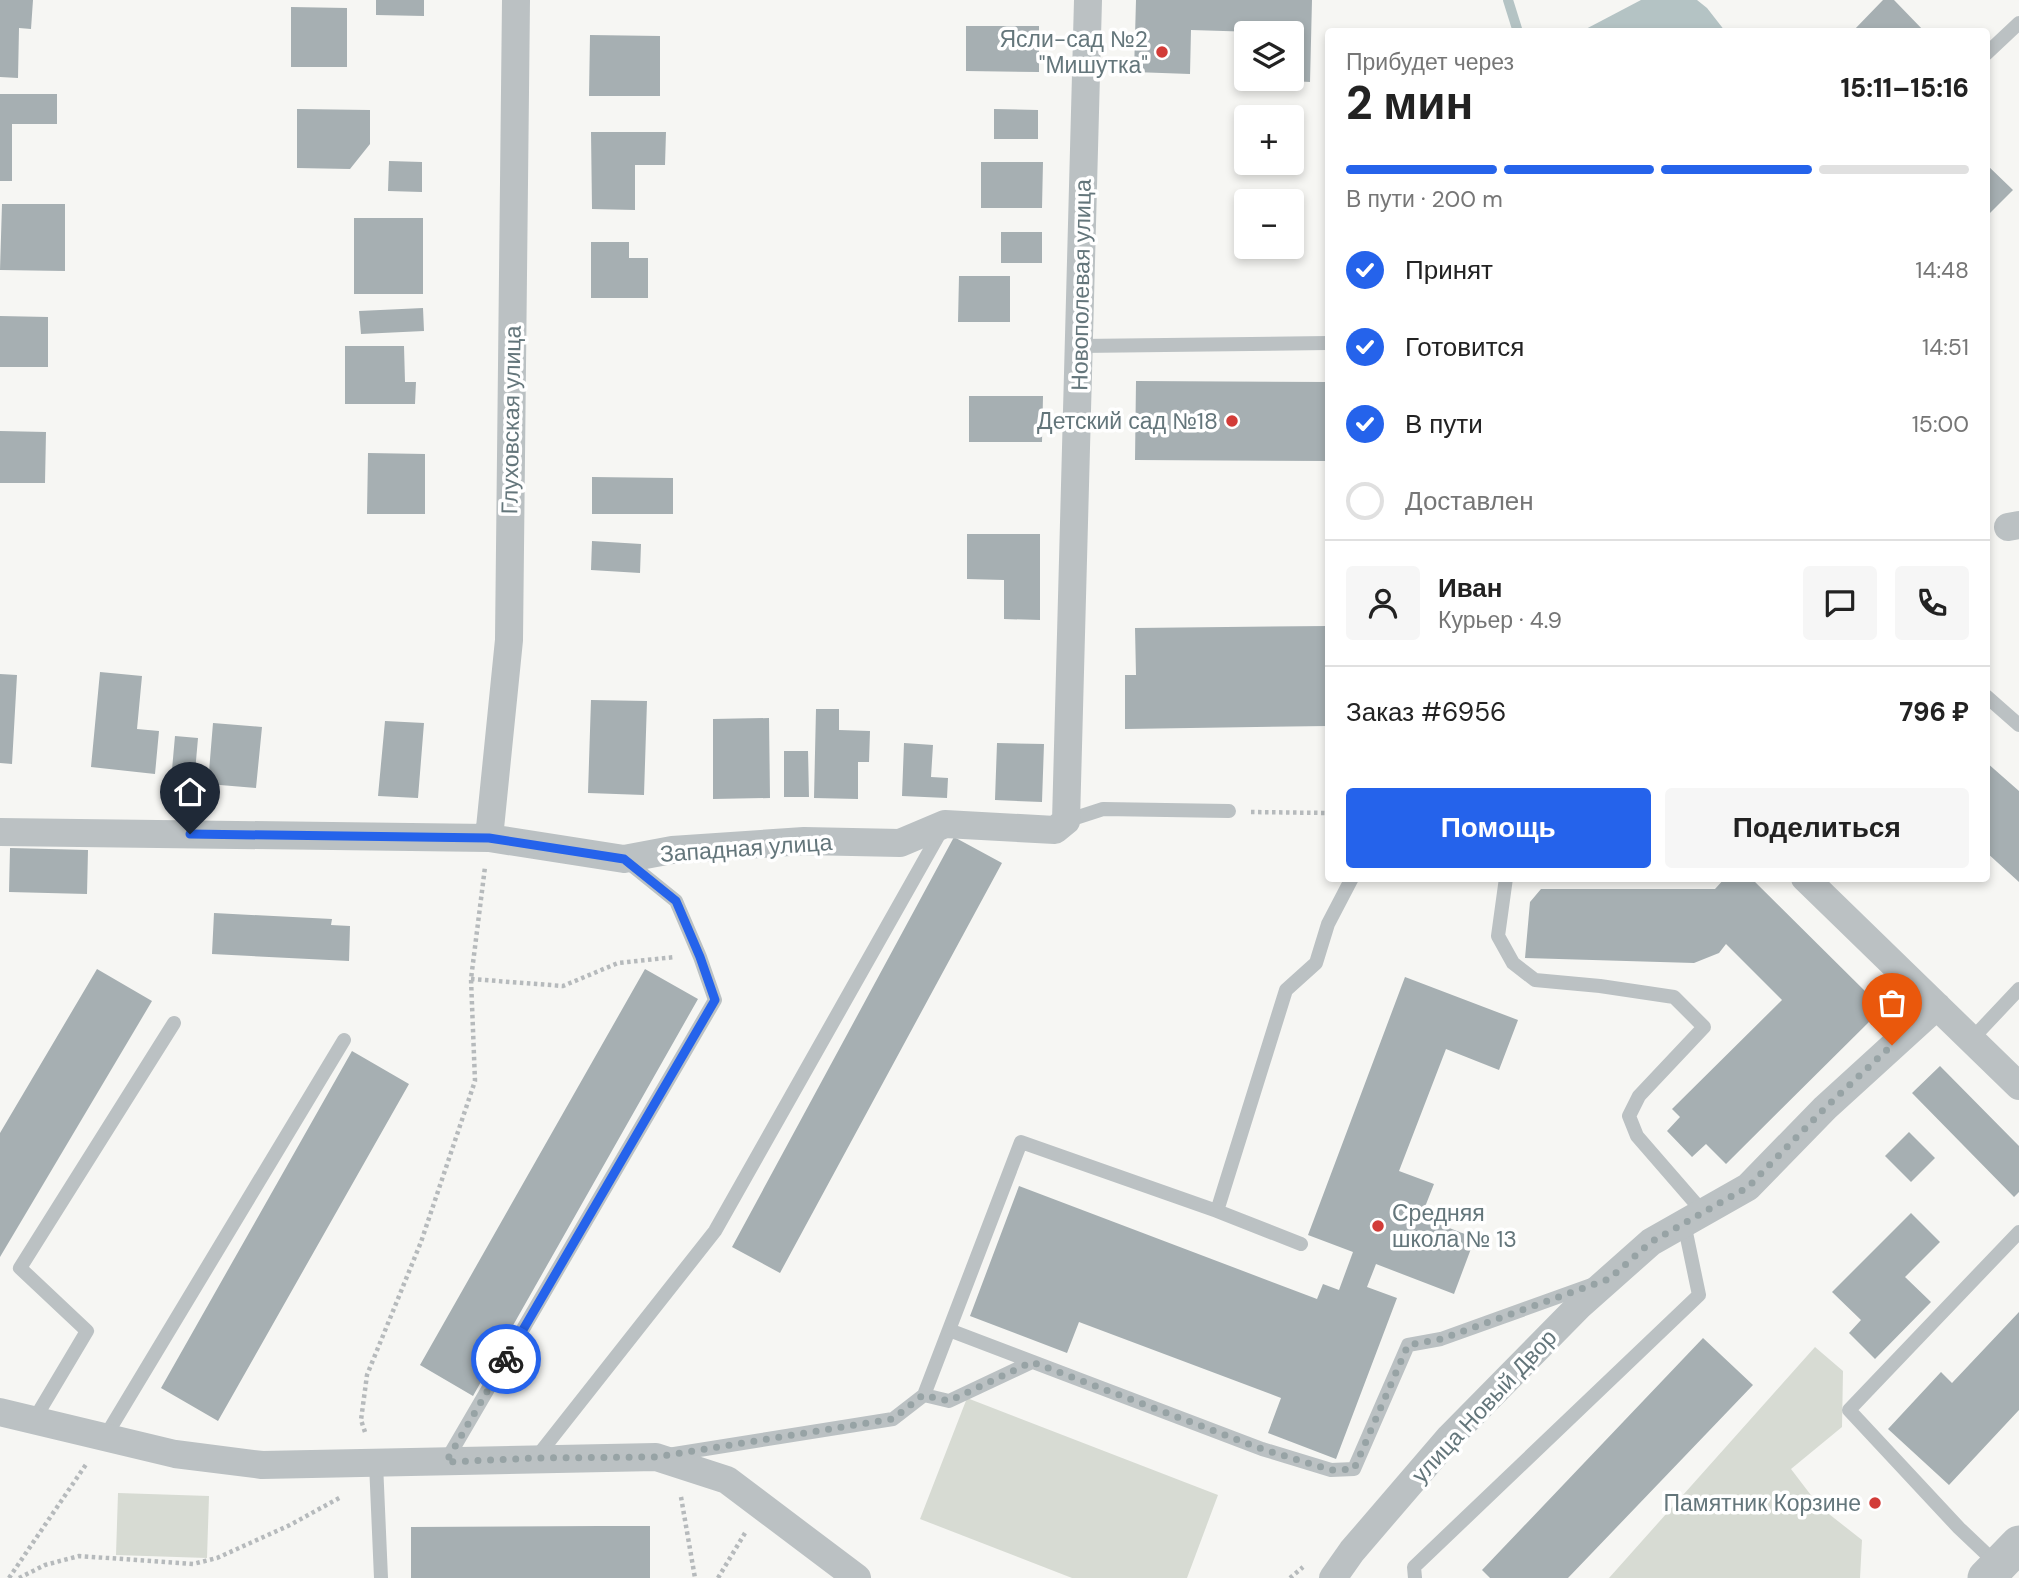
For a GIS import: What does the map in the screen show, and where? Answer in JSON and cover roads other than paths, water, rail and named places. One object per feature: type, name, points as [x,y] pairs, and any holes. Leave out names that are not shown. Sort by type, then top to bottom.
[{"type":"street","name":"Глуховская улица","points":[[489,838],[509,640],[516,0]]},
{"type":"street","name":"Новополевая улица","points":[[1066,821],[1088,0]]},
{"type":"street","name":"Западная улица","points":[[0,832],[489,838],[624,859],[672,850],[804,841],[900,843],[945,824],[1055,830],[1066,821]]},
{"type":"street","points":[[1809,882],[2019,1086]]},
{"type":"street","name":"улица Новый Двор","points":[[1333,1578],[1352,1551],[1450,1437],[1580,1305],[1651,1242],[1748,1187],[1835,1099],[1937,1006]]},
{"type":"street","points":[[0,1412],[175,1454],[262,1465],[656,1457],[727,1480],[856,1578]]},
{"type":"lane","points":[[1990,50],[2019,23]]},
{"type":"lane","points":[[1080,346],[1325,343]]},
{"type":"lane","points":[[1990,699],[2019,724]]},
{"type":"lane","points":[[1066,821],[1103,809],[1229,811]]},
{"type":"lane","points":[[536,1458],[715,1231],[945,824]]},
{"type":"lane","points":[[446,1462],[715,1000],[676,901],[624,859]]},
{"type":"lane","points":[[1217,1211],[1286,990],[1316,962],[1328,924],[1350,882]]},
{"type":"lane","points":[[1415,1578],[1415,1567],[1699,1295],[1694,1218],[1637,1136],[1629,1116],[1639,1096],[1704,1027],[1674,997],[1535,980],[1513,963],[1498,936],[1505,882]]},
{"type":"lane","points":[[1971,1040],[2019,989]]},
{"type":"lane","points":[[34,1420],[87,1331],[20,1268],[174,1023]]},
{"type":"lane","points":[[105,1437],[344,1040]]},
{"type":"lane","points":[[656,1457],[893,1419],[923,1395],[1021,1142],[1217,1211],[1301,1244]]},
{"type":"lane","points":[[2001,1562],[1959,1528],[1849,1410],[2019,1232]]},
{"type":"lane","points":[[949,1330],[1262,1449],[1331,1470],[1354,1469],[1408,1345],[1441,1339],[1609,1279]]},
{"type":"lane","points":[[923,1395],[949,1401],[1032,1362]]},
{"type":"lane","points":[[376,1463],[381,1578]]},
{"type":"waterway","points":[[1508,0],[1517,28]]},
{"type":"place","name":"Ясли-сад №2 \"Мишутка\"","points":[[1162,52]]},
{"type":"place","name":"Детский сад №18","points":[[1232,421]]},
{"type":"place","name":"Средняя школа № 13","points":[[1378,1226]]},
{"type":"place","name":"Памятник Корзине","points":[[1875,1503]]}]
